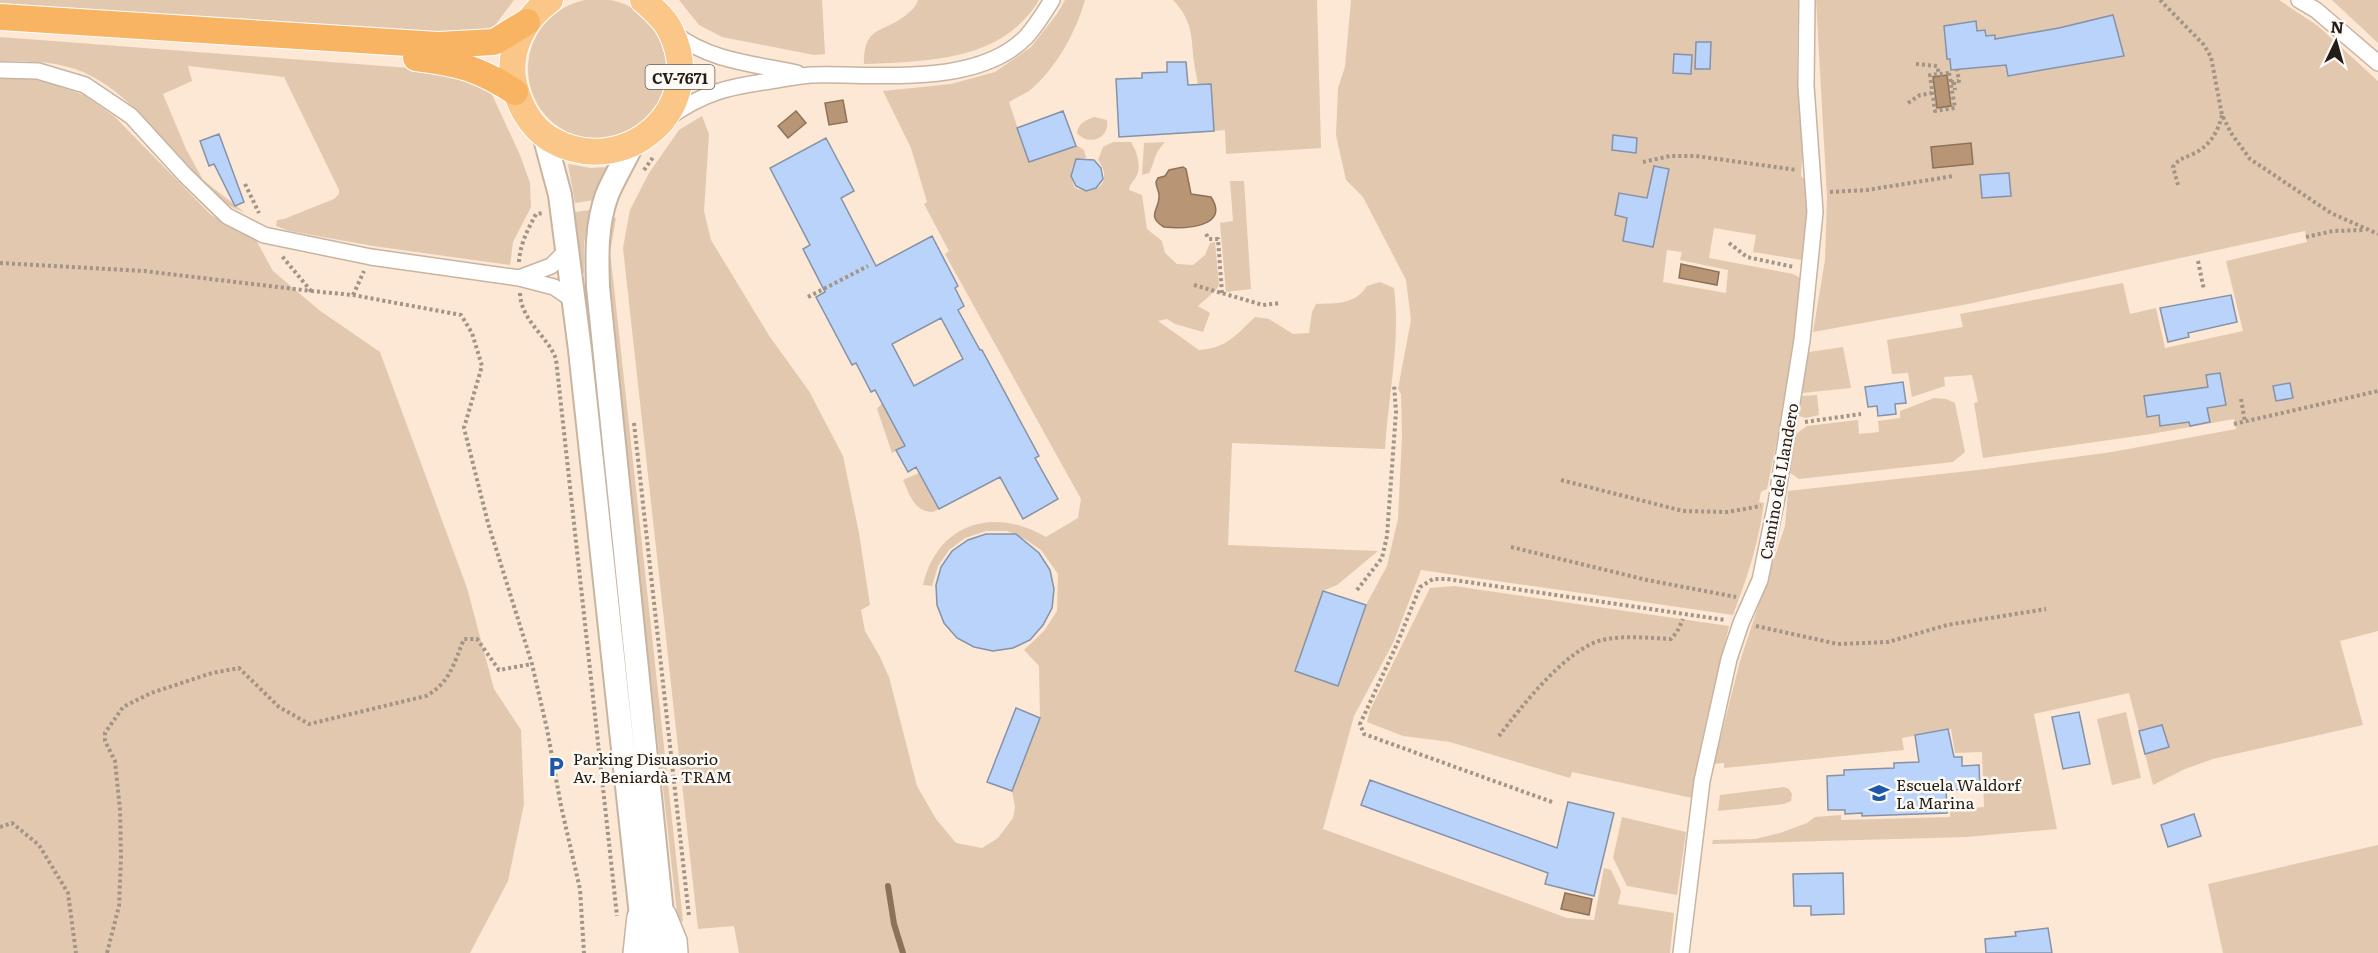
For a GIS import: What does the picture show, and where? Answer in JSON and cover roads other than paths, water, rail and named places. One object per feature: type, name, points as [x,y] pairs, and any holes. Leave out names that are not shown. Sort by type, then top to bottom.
[{"type":"highway","points":[[0,17],[438,45],[494,42],[539,7]]},
{"type":"highway","points":[[0,27],[446,61],[491,76],[515,92]]},
{"type":"main road","name":"CV-7671","points":[[539,7],[516,44],[512,68],[515,92],[526,116],[544,135],[564,147],[586,152],[610,152],[632,145],[648,135],[661,122],[674,101],[680,77],[678,53],[670,30],[658,13],[643,0]]},
{"type":"main road","name":"CV-7671","points":[[544,135],[560,195],[649,891],[666,953]]},
{"type":"main road","name":"CV-7671","points":[[632,145],[604,206],[597,241],[597,268],[649,891],[645,953]]},
{"type":"street","points":[[661,122],[686,105],[724,88],[809,75],[932,74],[974,65],[1010,51],[1025,38],[1052,0]]},
{"type":"street","name":"Camino del Llandero","points":[[1681,953],[1702,782],[1730,659],[1741,623],[1760,580],[1776,503],[1802,340],[1810,270],[1814,193],[1806,86],[1807,0]]},
{"type":"street","points":[[2299,0],[2316,10],[2378,63]]},
{"type":"street","points":[[670,30],[688,45],[707,53],[809,75]]},
{"type":"street","points":[[0,70],[38,71],[85,85],[131,116],[185,175],[227,216],[264,235],[371,257],[519,278],[554,287],[573,300]]},
{"type":"street","points":[[519,278],[551,266],[566,251]]},
{"type":"street","points":[[631,953],[630,946],[649,891]]},
{"type":"street","points":[[649,891],[679,940],[680,953]]},
{"type":"waterway","points":[[888,886],[894,924],[903,953]]},
{"type":"place","name":"Parking Disuasorio Av. Beniardà - TRAM","points":[[556,767]]},
{"type":"place","name":"Escuela Waldorf La Marina","points":[[1879,793]]}]
